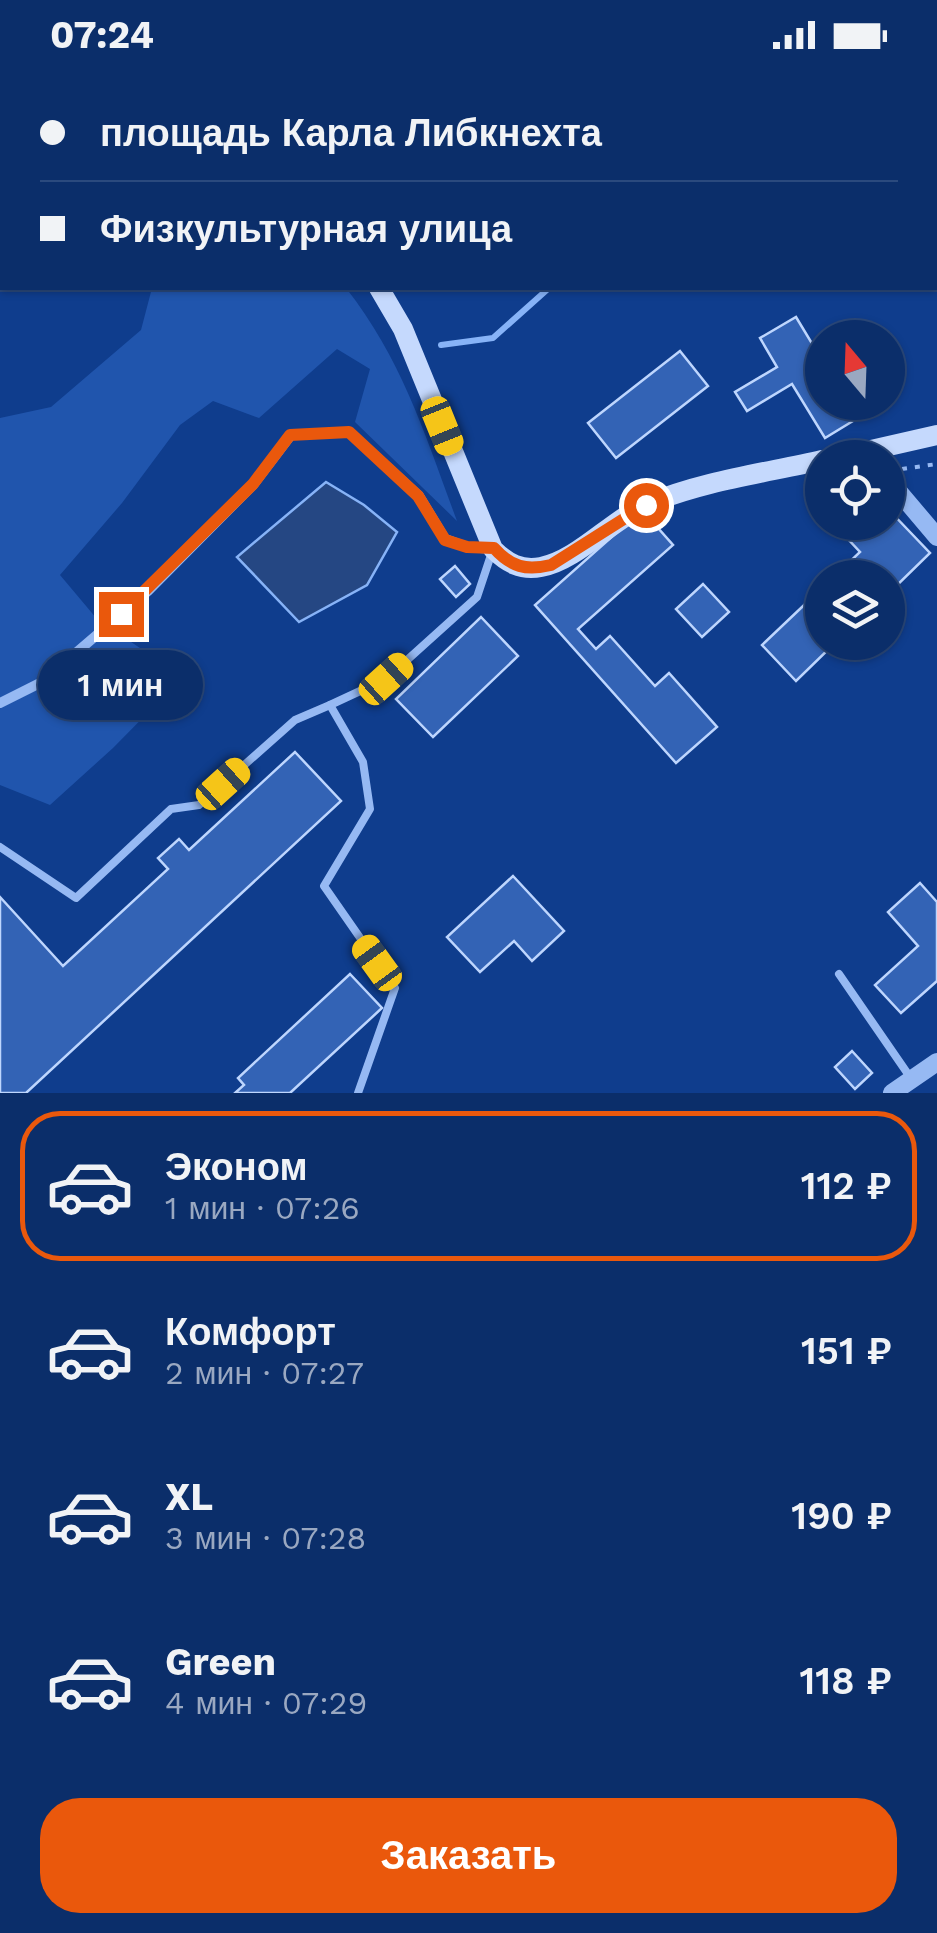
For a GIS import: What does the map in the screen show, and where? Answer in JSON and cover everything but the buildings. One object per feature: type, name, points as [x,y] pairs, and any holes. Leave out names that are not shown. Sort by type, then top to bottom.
[{"type":"main road","points":[[380,290],[403,328],[494,548],[519,568],[537,568],[565,558],[646,505],[728,480],[805,464]]},
{"type":"main road","points":[[905,445],[937,435]]},
{"type":"street","points":[[0,704],[42,682],[148,591],[253,484],[290,435],[349,432],[418,496],[445,540],[467,547],[494,548]]},
{"type":"street","points":[[905,497],[937,537]]},
{"type":"street","points":[[892,1093],[937,1062]]},
{"type":"lane","points":[[0,847],[76,898],[171,809],[199,805],[295,720],[386,679],[477,597],[494,548]]},
{"type":"lane","points":[[330,705],[363,762],[370,809],[324,886],[395,988],[358,1093]]},
{"type":"lane","points":[[839,974],[910,1078]]},
{"type":"path","points":[[905,471],[937,464]]},
{"type":"shaded area","points":[[151,290],[347,290],[398,371],[457,521],[355,422],[370,369],[337,349],[259,418],[213,401],[180,425],[122,503],[60,575],[97,619],[183,677],[50,805],[0,785],[0,418],[51,407],[141,330]]},
{"type":"shaded area","points":[[326,482],[364,505],[397,532],[367,585],[299,622],[237,557]]},
{"type":"waterway","points":[[441,345],[493,338],[547,290]]},
{"type":"route","points":[[121,614],[253,484],[290,435],[349,432],[418,496],[445,540],[467,547],[494,548],[519,568],[551,565],[646,505]]}]
